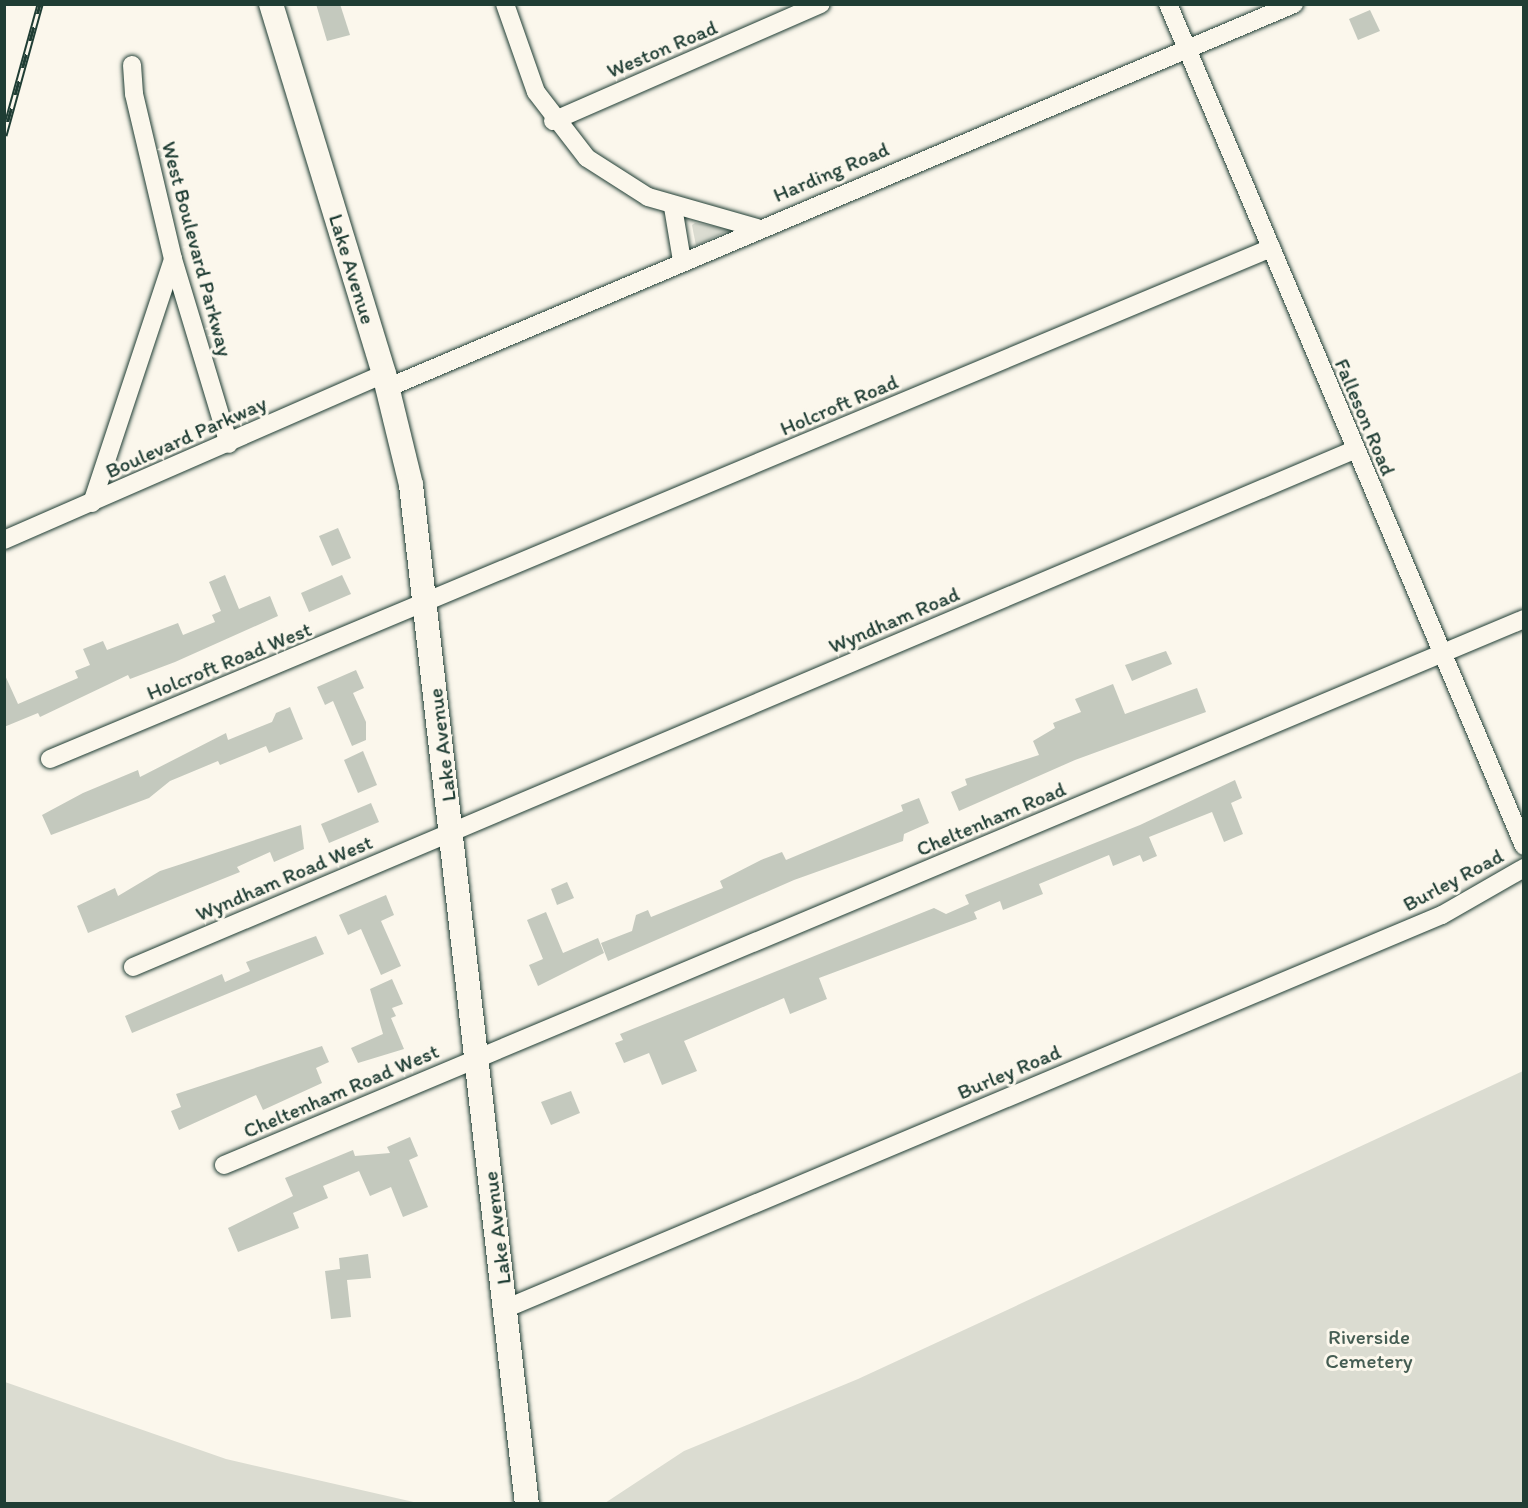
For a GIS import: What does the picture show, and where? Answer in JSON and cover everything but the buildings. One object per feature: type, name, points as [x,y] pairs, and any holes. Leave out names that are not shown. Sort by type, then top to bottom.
[{"type":"main road","name":"Lake Avenue","points":[[271,4],[386,381],[411,485],[452,831],[476,1059],[507,1308],[527,1503]]},
{"type":"street","points":[[505,4],[528,75],[553,121],[607,173],[673,207],[757,228]]},
{"type":"street","name":"Weston Road","points":[[553,121],[821,4]]},
{"type":"street","name":"Falleson Road","points":[[1168,4],[1354,450],[1524,846]]},
{"type":"street","name":"Harding Road","points":[[386,381],[682,261],[1294,4]]},
{"type":"street","name":"West Boulevard Parkway","points":[[132,64],[134,94],[173,259],[229,444]]},
{"type":"street","points":[[673,207],[682,261]]},
{"type":"street","name":"Holcroft Road","points":[[425,605],[1271,248]]},
{"type":"street","points":[[92,502],[173,259]]},
{"type":"street","name":"Boulevard Parkway","points":[[4,540],[229,444],[386,381]]},
{"type":"street","name":"Wyndham Road","points":[[452,831],[1354,450]]},
{"type":"street","name":"Holcroft Road West","points":[[50,759],[425,605]]},
{"type":"street","name":"Cheltenham Road","points":[[476,1059],[1524,620]]},
{"type":"street","name":"Wyndham Road West","points":[[133,967],[452,831]]},
{"type":"street","name":"Burley Road","points":[[507,1308],[1442,915],[1524,868]]},
{"type":"street","name":"Cheltenham Road West","points":[[224,1165],[476,1059]]},
{"type":"green space","points":[[695,223],[731,229],[696,246],[692,225]]},
{"type":"green space","name":"Riverside Cemetery","points":[[1523,1071],[1523,1503],[605,1503],[684,1451],[858,1379]]},
{"type":"green space","points":[[5,1382],[226,1459],[418,1503],[5,1503]]},
{"type":"railway","points":[[4,135],[40,4]]}]
